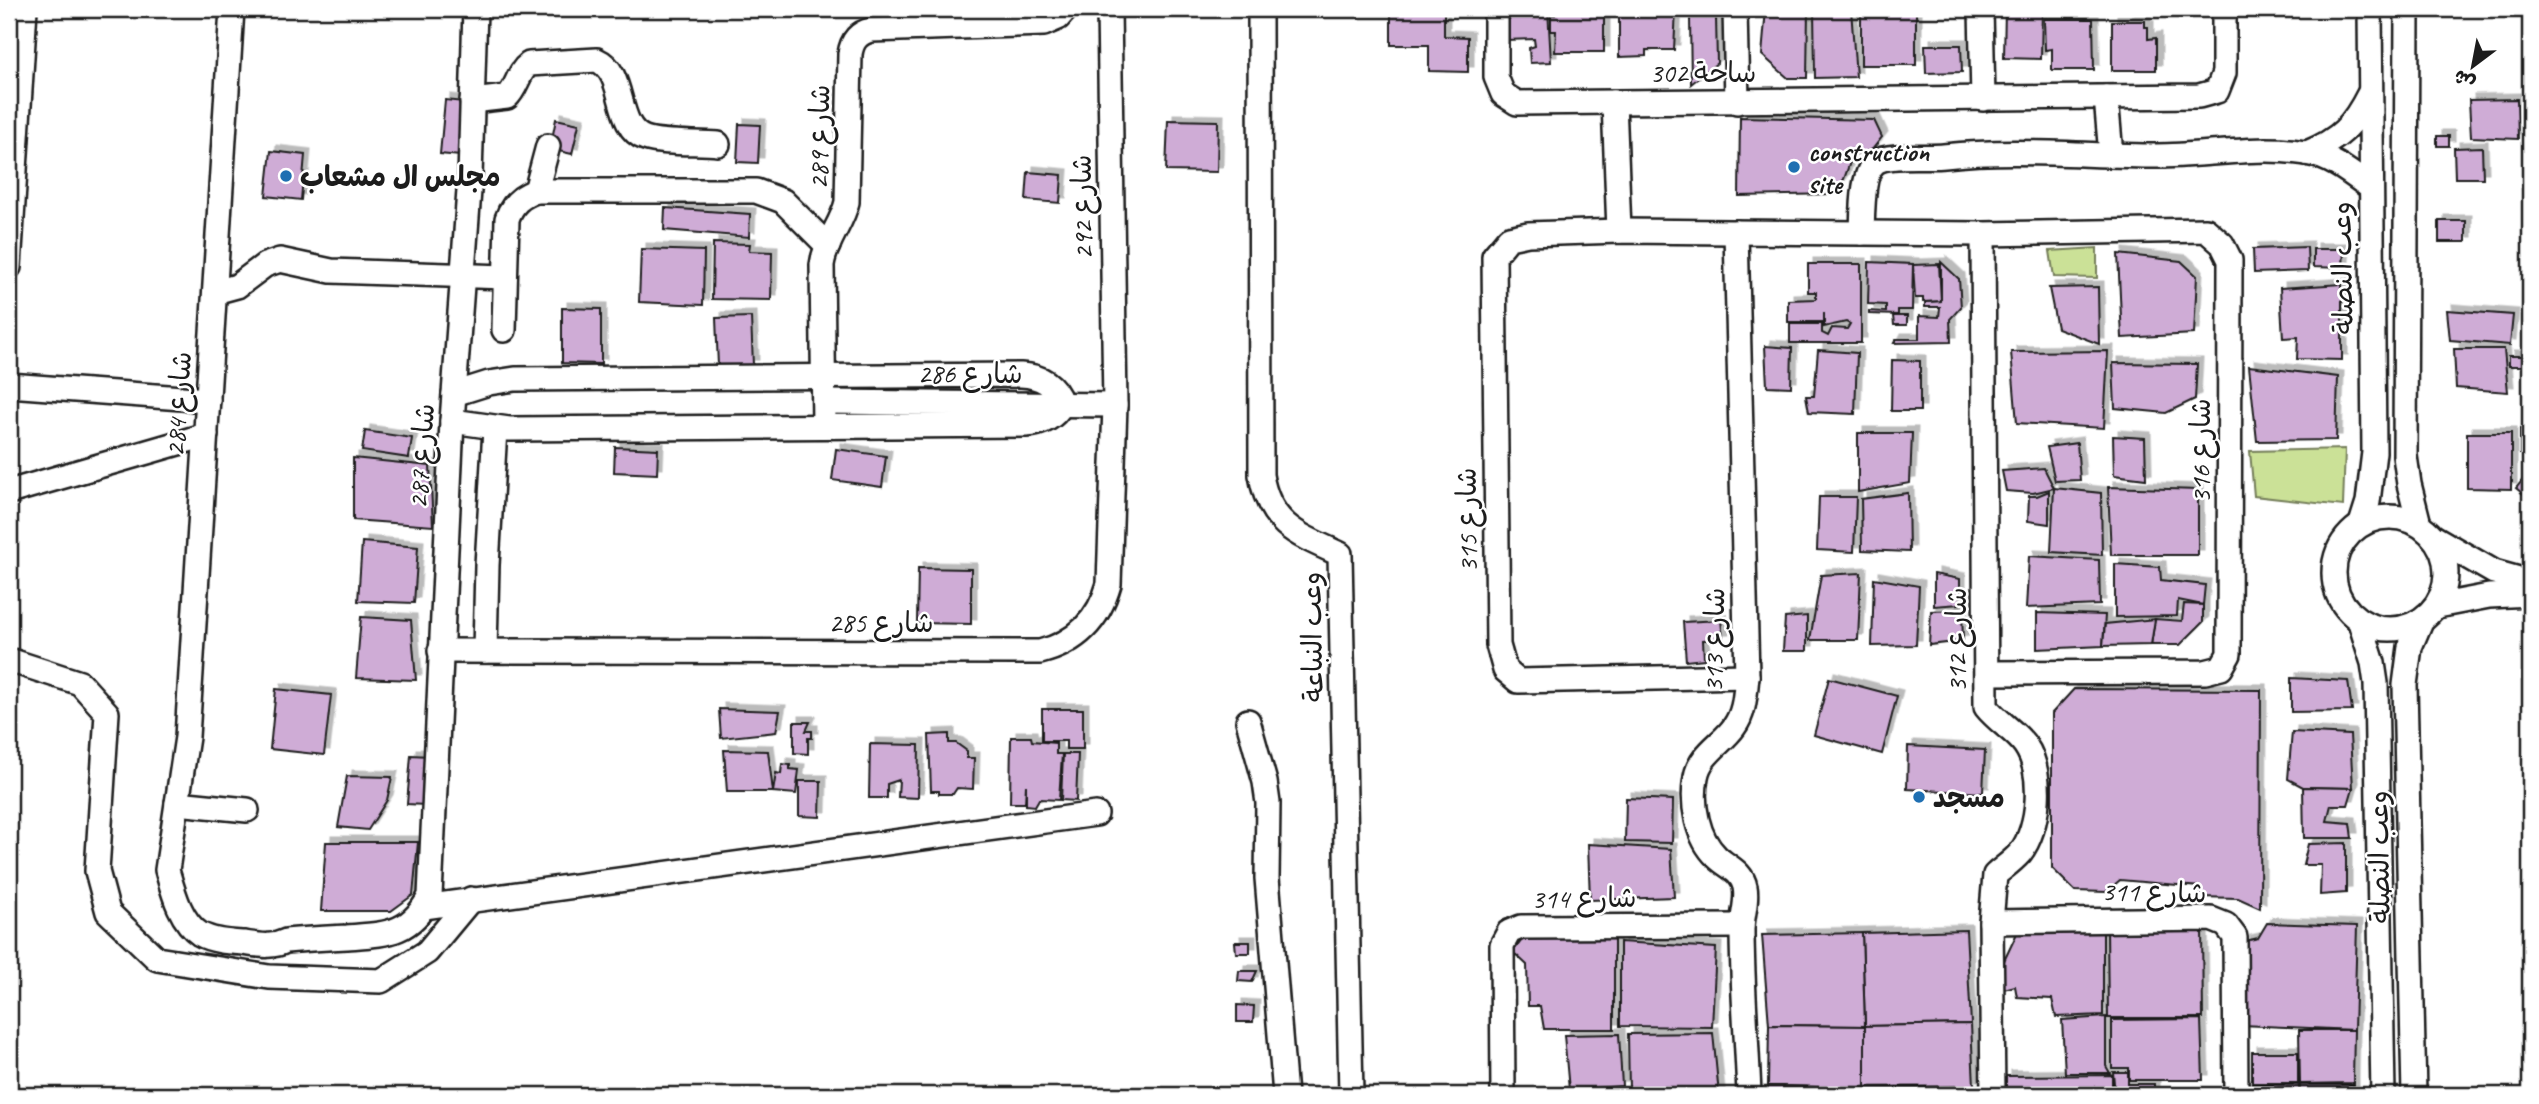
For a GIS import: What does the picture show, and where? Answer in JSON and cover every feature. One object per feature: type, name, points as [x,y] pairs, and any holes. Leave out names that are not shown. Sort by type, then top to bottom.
[{"type":"street","points":[[9,267],[25,9]]},
{"type":"street","name":"شارع 284","points":[[232,9],[207,250],[215,292],[187,737],[167,870],[172,891],[189,923],[200,934],[220,941],[276,946],[286,941],[388,934],[408,924],[424,907]]},
{"type":"street","name":"شارع 287","points":[[424,907],[430,896],[432,879],[452,421],[470,177],[475,9]]},
{"type":"street","name":"شارع 289","points":[[824,426],[822,265],[842,219],[848,193],[851,47],[854,41],[864,32],[878,30],[1037,25],[1051,22],[1066,9]]},
{"type":"street","name":"شارع 292","points":[[1109,9],[1115,405]]},
{"type":"street","name":"وعب النباعة","points":[[1261,9],[1261,475],[1270,507],[1280,520],[1307,539],[1340,554],[1351,1095]]},
{"type":"street","points":[[1496,9],[1496,77],[1503,94],[1517,103],[1614,102]]},
{"type":"street","points":[[1735,9],[1737,102]]},
{"type":"street","points":[[1981,9],[1983,99]]},
{"type":"street","name":"ساحة 302","points":[[1619,231],[1614,102],[2199,96],[2217,91],[2224,72],[2224,9]]},
{"type":"street","name":"وعب النصلة","points":[[2361,524],[2368,502],[2374,452],[2370,9]]},
{"type":"street","points":[[2407,9],[2405,456],[2409,484],[2426,531],[2443,553],[2447,571],[2445,590],[2429,613]]},
{"type":"street","points":[[472,101],[507,97],[513,91],[523,69],[529,64],[597,60],[609,69],[630,122],[642,137],[718,144]]},
{"type":"street","points":[[2307,153],[2329,144],[2347,130],[2360,113],[2370,92]]},
{"type":"street","points":[[2106,97],[2111,155]]},
{"type":"street","points":[[536,191],[548,146]]},
{"type":"street","points":[[1862,233],[1868,172],[1881,159],[1935,158],[1985,152],[2211,155],[2257,150],[2307,153],[2341,167],[2371,188]]},
{"type":"street","points":[[504,330],[507,219],[520,198],[536,191],[756,191],[783,201],[828,246]]},
{"type":"street","name":"شارع 316","points":[[1983,234],[2206,230],[2222,244],[2230,260],[2230,654],[2221,668],[2205,672],[1987,673]]},
{"type":"street","points":[[1619,231],[1983,234]]},
{"type":"street","name":"شارع 315","points":[[1619,231],[1528,234],[1509,238],[1494,256],[1498,645],[1506,670],[1518,681],[1747,676]]},
{"type":"street","name":"شارع 313","points":[[1737,232],[1747,676],[1743,712],[1733,729],[1704,758],[1696,776],[1695,808],[1701,839],[1717,858],[1739,873],[1745,884],[1742,926],[1749,1095]]},
{"type":"street","name":"شارع 312","points":[[1983,234],[1986,707],[1998,722],[2024,744],[2033,760],[2038,789],[2035,818],[2020,853],[1995,875],[1991,922],[1993,1095]]},
{"type":"street","points":[[215,292],[237,286],[265,265],[280,260],[331,271],[505,277]]},
{"type":"street","points":[[452,421],[495,429],[1035,424],[1051,418],[1062,404],[1051,385],[1032,375],[515,379],[489,383],[454,394]]},
{"type":"street","points":[[9,386],[208,400]]},
{"type":"street","name":"شارع 286","points":[[824,402],[1115,405]]},
{"type":"street","name":"شارع 285","points":[[440,651],[1040,652],[1051,649],[1075,637],[1087,626],[1105,600],[1109,584],[1115,405]]},
{"type":"street","points":[[485,651],[486,565],[495,429]]},
{"type":"street","points":[[9,492],[206,435]]},
{"type":"street","points":[[2530,582],[2494,572],[2400,517],[2379,517],[2361,524],[2346,537],[2336,554],[2333,573],[2336,592],[2346,609],[2360,622],[2391,630],[2407,628],[2429,613],[2489,596],[2530,594]]},
{"type":"street","name":"وعب النصلة","points":[[2414,1095],[2405,685],[2410,647],[2429,613]]},
{"type":"street","name":"وعب النصلة","points":[[2360,622],[2373,663],[2376,683],[2383,1095]]},
{"type":"street","points":[[9,660],[80,683],[107,713],[97,872],[108,912],[157,959],[270,977],[382,981],[427,952],[471,899]]},
{"type":"street","points":[[1248,721],[1267,792],[1267,878],[1285,1095]]},
{"type":"street","points":[[177,803],[247,810]]},
{"type":"street","points":[[424,907],[1096,814]]},
{"type":"street","name":"شارع 311","points":[[1991,922],[2211,919],[2226,925],[2235,937],[2236,1095]]},
{"type":"street","name":"شارع 314","points":[[1503,1095],[1502,945],[1508,932],[1521,927],[1742,926]]},
{"type":"green space","points":[[2097,248],[2097,278],[2054,277],[2050,251]]},
{"type":"green space","points":[[2345,449],[2343,506],[2254,496],[2250,451]]},
{"type":"building","points":[[1391,9],[1444,9],[1444,36],[1468,37],[1468,72],[1429,71],[1429,45],[1391,45]]},
{"type":"building","points":[[1548,9],[1551,62],[1530,63],[1529,48],[1535,46],[1534,39],[1506,40],[1504,10]]},
{"type":"building","points":[[1555,9],[1604,9],[1604,52],[1555,52],[1556,31],[1551,31],[1551,15],[1555,15]]},
{"type":"building","points":[[1619,9],[1676,9],[1674,50],[1646,50],[1646,56],[1619,57]]},
{"type":"building","points":[[1766,9],[1808,9],[1807,78],[1788,78],[1762,55]]},
{"type":"building","points":[[1814,9],[1851,9],[1856,77],[1815,78]]},
{"type":"building","points":[[1861,9],[1916,9],[1916,65],[1861,65]]},
{"type":"building","points":[[2005,9],[2042,9],[2041,59],[2004,58]]},
{"type":"building","points":[[1690,18],[1716,18],[1717,63],[1691,84]]},
{"type":"building","points":[[2044,19],[2093,19],[2094,70],[2052,70],[2052,49],[2045,50]]},
{"type":"building","points":[[2112,21],[2145,21],[2148,39],[2156,38],[2156,70],[2112,70]]},
{"type":"building","points":[[1925,45],[1961,45],[1962,72],[1926,73]]},
{"type":"building","points":[[2517,99],[2518,139],[2471,137],[2469,100]]},
{"type":"building","points":[[445,100],[464,102],[460,156],[440,154]]},
{"type":"building","name":"construction site","points":[[1740,117],[1874,120],[1882,137],[1871,151],[1853,154],[1844,179],[1833,194],[1739,196]]},
{"type":"building","points":[[556,119],[579,124],[572,154],[550,149]]},
{"type":"building","points":[[1168,120],[1218,121],[1217,172],[1166,171]]},
{"type":"building","points":[[739,124],[760,125],[758,163],[737,162]]},
{"type":"building","points":[[2437,136],[2449,136],[2449,146],[2437,146]]},
{"type":"building","points":[[2482,147],[2483,178],[2455,178],[2454,148]]},
{"type":"building","name":"مجلس ال مشعاب","points":[[271,151],[305,155],[301,200],[266,196]]},
{"type":"building","points":[[1028,172],[1062,175],[1060,203],[1026,200]]},
{"type":"building","points":[[665,208],[750,214],[749,237],[664,230]]},
{"type":"building","points":[[2439,221],[2466,221],[2466,242],[2439,242]]},
{"type":"building","points":[[713,243],[750,244],[749,251],[772,252],[771,300],[712,299]]},
{"type":"building","points":[[2307,247],[2308,271],[2254,273],[2253,249]]},
{"type":"building","points":[[641,249],[704,251],[703,305],[639,302]]},
{"type":"building","points":[[2313,249],[2344,249],[2343,268],[2313,267]]},
{"type":"building","points":[[2118,254],[2181,261],[2197,276],[2194,334],[2122,338]]},
{"type":"building","points":[[1869,262],[1913,264],[1912,310],[1898,310],[1898,315],[1869,314],[1869,311],[1886,312],[1886,305],[1868,304]]},
{"type":"building","points":[[1941,262],[1959,279],[1961,307],[1950,319],[1951,342],[1894,343],[1896,339],[1919,339],[1919,316],[1939,317],[1940,307],[1925,307],[1925,302],[1941,301]]},
{"type":"building","points":[[1808,264],[1861,264],[1861,343],[1790,343],[1790,324],[1822,324],[1822,333],[1828,336],[1832,328],[1847,329],[1850,324],[1846,322],[1824,327],[1824,322],[1788,322],[1788,300],[1816,299],[1816,292],[1808,292]]},
{"type":"building","points":[[1939,264],[1941,301],[1923,302],[1923,298],[1915,298],[1913,265]]},
{"type":"building","points":[[2342,284],[2342,360],[2297,359],[2298,337],[2283,338],[2280,288]]},
{"type":"building","points":[[2098,287],[2099,344],[2057,328],[2049,288]]},
{"type":"building","points":[[562,308],[601,309],[601,364],[562,363]]},
{"type":"building","points":[[2447,310],[2513,315],[2510,345],[2450,340]]},
{"type":"building","points":[[1893,316],[1907,316],[1907,325],[1894,325]]},
{"type":"building","points":[[751,317],[753,365],[718,366],[716,318]]},
{"type":"building","points":[[1765,346],[1792,348],[1791,387],[1767,386]]},
{"type":"building","points":[[2454,349],[2504,349],[2508,392],[2456,388]]},
{"type":"building","points":[[1818,350],[1857,353],[1855,414],[1809,412],[1806,396],[1814,396]]},
{"type":"building","points":[[2108,351],[2104,428],[2017,423],[2011,352]]},
{"type":"building","points":[[2509,356],[2525,356],[2525,366],[2509,366]]},
{"type":"building","points":[[1892,360],[1920,361],[1920,411],[1891,411]]},
{"type":"building","points":[[2113,363],[2197,364],[2195,399],[2166,413],[2115,408]]},
{"type":"building","points":[[2249,366],[2338,377],[2336,440],[2257,441]]},
{"type":"building","points":[[2530,368],[2530,387],[2528,387]]},
{"type":"building","points":[[2520,429],[2530,430],[2530,454],[2520,454]]},
{"type":"building","points":[[365,431],[412,438],[409,458],[362,451]]},
{"type":"building","points":[[1858,433],[1912,433],[1910,483],[1858,492]]},
{"type":"building","points":[[2467,433],[2511,433],[2511,489],[2467,488]]},
{"type":"building","points":[[2113,436],[2145,438],[2146,479],[2114,475]]},
{"type":"building","points":[[2077,443],[2080,480],[2055,481],[2047,447]]},
{"type":"building","points":[[615,447],[658,449],[657,474],[614,472]]},
{"type":"building","points":[[836,449],[886,456],[882,487],[832,480]]},
{"type":"building","points":[[353,458],[430,466],[433,526],[353,520]]},
{"type":"building","points":[[2044,468],[2054,488],[2033,493],[2006,491],[2002,471]]},
{"type":"building","points":[[2530,471],[2530,496],[2528,498],[2516,488]]},
{"type":"building","points":[[2108,487],[2198,490],[2198,555],[2111,555]]},
{"type":"building","points":[[2054,488],[2101,493],[2102,555],[2051,552]]},
{"type":"building","points":[[2049,491],[2049,524],[2028,521],[2029,496]]},
{"type":"building","points":[[1908,493],[1909,552],[1862,550],[1861,499]]},
{"type":"building","points":[[1819,497],[1856,497],[1854,552],[1817,550]]},
{"type":"building","points":[[362,542],[418,547],[414,603],[358,601]]},
{"type":"building","points":[[2029,556],[2099,560],[2100,605],[2026,608]]},
{"type":"building","points":[[2115,564],[2160,567],[2161,580],[2205,585],[2203,605],[2178,600],[2177,616],[2115,617]]},
{"type":"building","points":[[918,568],[971,569],[971,624],[917,623]]},
{"type":"building","points":[[1861,573],[1858,640],[1810,640],[1821,575]]},
{"type":"building","points":[[1934,574],[1960,579],[1960,604],[1934,606]]},
{"type":"building","points":[[1874,578],[1919,586],[1916,645],[1872,646]]},
{"type":"building","points":[[2184,604],[2203,605],[2203,622],[2180,645],[2151,645],[2155,619],[2182,621]]},
{"type":"building","points":[[1962,610],[1963,641],[1929,645],[1931,611]]},
{"type":"building","points":[[2037,613],[2105,615],[2103,646],[2037,649]]},
{"type":"building","points":[[1807,616],[1807,651],[1783,651],[1785,618]]},
{"type":"building","points":[[361,617],[411,620],[416,680],[356,678]]},
{"type":"building","points":[[2155,619],[2151,645],[2103,646],[2105,624]]},
{"type":"building","points":[[1721,620],[1723,639],[1703,640],[1704,659],[1686,661],[1683,622]]},
{"type":"building","points":[[1829,678],[1897,696],[1882,754],[1814,735]]},
{"type":"building","points":[[2291,678],[2348,681],[2352,711],[2291,712]]},
{"type":"building","points":[[276,689],[331,695],[324,755],[270,749]]},
{"type":"building","points":[[2074,689],[2261,690],[2260,908],[2238,898],[2200,897],[2200,887],[2120,880],[2106,892],[2075,891],[2052,868],[2052,713]]},
{"type":"building","points":[[719,709],[780,711],[776,732],[721,738]]},
{"type":"building","points":[[1042,709],[1083,709],[1083,749],[1066,749],[1066,741],[1042,741]]},
{"type":"building","points":[[794,722],[810,722],[806,731],[812,731],[812,738],[808,738],[808,754],[794,753]]},
{"type":"building","points":[[2292,732],[2350,735],[2353,788],[2303,787],[2288,779]]},
{"type":"building","points":[[949,734],[949,743],[956,743],[967,751],[967,758],[974,758],[973,789],[957,788],[953,794],[939,794],[939,791],[931,791],[929,735]]},
{"type":"building","points":[[1011,737],[1031,737],[1032,741],[1056,743],[1056,754],[1062,754],[1059,800],[1039,799],[1035,806],[1026,805],[1026,785],[1025,803],[1010,803]]},
{"type":"building","points":[[870,744],[919,745],[918,798],[898,797],[899,780],[887,784],[887,798],[869,798]]},
{"type":"building","points":[[1908,746],[1985,750],[1983,793],[1907,789]]},
{"type":"building","points":[[724,750],[768,751],[773,792],[727,792]]},
{"type":"building","points":[[1063,754],[1078,754],[1076,801],[1061,800]]},
{"type":"building","points":[[411,755],[429,756],[425,805],[407,804]]},
{"type":"building","points":[[782,764],[799,770],[796,794],[773,792],[776,773],[781,774]]},
{"type":"building","points":[[347,776],[392,777],[387,800],[368,830],[338,827]]},
{"type":"building","points":[[799,781],[821,781],[820,817],[799,816]]},
{"type":"building","points":[[2303,787],[2353,788],[2348,805],[2331,805],[2327,821],[2350,823],[2352,838],[2304,838]]},
{"type":"building","points":[[1626,798],[1673,800],[1672,843],[1625,842]]},
{"type":"building","points":[[326,842],[418,842],[413,895],[391,911],[321,911]]},
{"type":"building","points":[[2346,843],[2346,893],[2320,895],[2321,865],[2303,865],[2308,844]]},
{"type":"building","points":[[1588,844],[1671,849],[1674,897],[1590,900]]},
{"type":"building","points":[[2267,923],[2357,926],[2354,1030],[2242,1025],[2245,941],[2258,938]]},
{"type":"building","points":[[2103,924],[2103,1015],[2056,1017],[2052,999],[2017,997],[2015,986],[2004,989],[2003,963],[2019,929]]},
{"type":"building","points":[[2107,927],[2202,927],[2203,1018],[2108,1018]]},
{"type":"building","points":[[1531,928],[1614,936],[1614,1029],[1544,1029],[1540,1006],[1528,1006],[1527,965],[1513,952]]},
{"type":"building","points":[[1966,930],[1971,1024],[1865,1026],[1862,933]]},
{"type":"building","points":[[1862,933],[1865,1026],[1769,1025],[1762,935]]},
{"type":"building","points":[[1235,942],[1250,942],[1250,953],[1236,953]]},
{"type":"building","points":[[1620,942],[1716,948],[1712,1027],[1620,1026]]},
{"type":"building","points":[[1239,971],[1257,971],[1252,982],[1238,981]]},
{"type":"building","points":[[1237,1005],[1254,1006],[1253,1022],[1237,1022]]},
{"type":"building","points":[[2106,1017],[2106,1066],[2110,1073],[2065,1073],[2062,1020]]},
{"type":"building","points":[[2201,1019],[2203,1080],[2129,1080],[2129,1068],[2112,1068],[2112,1020]]},
{"type":"building","points":[[1971,1024],[1974,1086],[1865,1088],[1865,1026]]},
{"type":"building","points":[[1769,1025],[1865,1026],[1865,1088],[1768,1086]]},
{"type":"building","points":[[2299,1030],[2354,1030],[2353,1083],[2300,1084]]},
{"type":"building","points":[[1713,1033],[1719,1095],[1629,1091],[1628,1034]]},
{"type":"building","points":[[1619,1034],[1622,1086],[1569,1090],[1564,1035]]},
{"type":"building","points":[[2252,1052],[2298,1052],[2298,1083],[2252,1083]]},
{"type":"building","points":[[2113,1072],[2128,1072],[2128,1084],[2154,1084],[2154,1095],[2115,1095]]},
{"type":"building","points":[[2112,1075],[2112,1095],[2006,1095],[2006,1076]]},
{"type":"building","points":[[2242,1085],[2299,1085],[2299,1095],[2242,1095]]},
{"type":"building","points":[[2300,1085],[2353,1085],[2353,1095],[2300,1095]]},
{"type":"building","points":[[1768,1086],[1865,1088],[1865,1095],[1768,1095]]},
{"type":"building","points":[[1865,1088],[1978,1090],[1978,1095],[1865,1095]]},
{"type":"building","points":[[1426,1093],[1426,1095],[1403,1095]]},
{"type":"place","name":"construction site","points":[[1794,167]]},
{"type":"place","name":"مجلس ال مشعاب","points":[[286,176]]},
{"type":"place","name":"مسجد","points":[[1919,797]]}]
